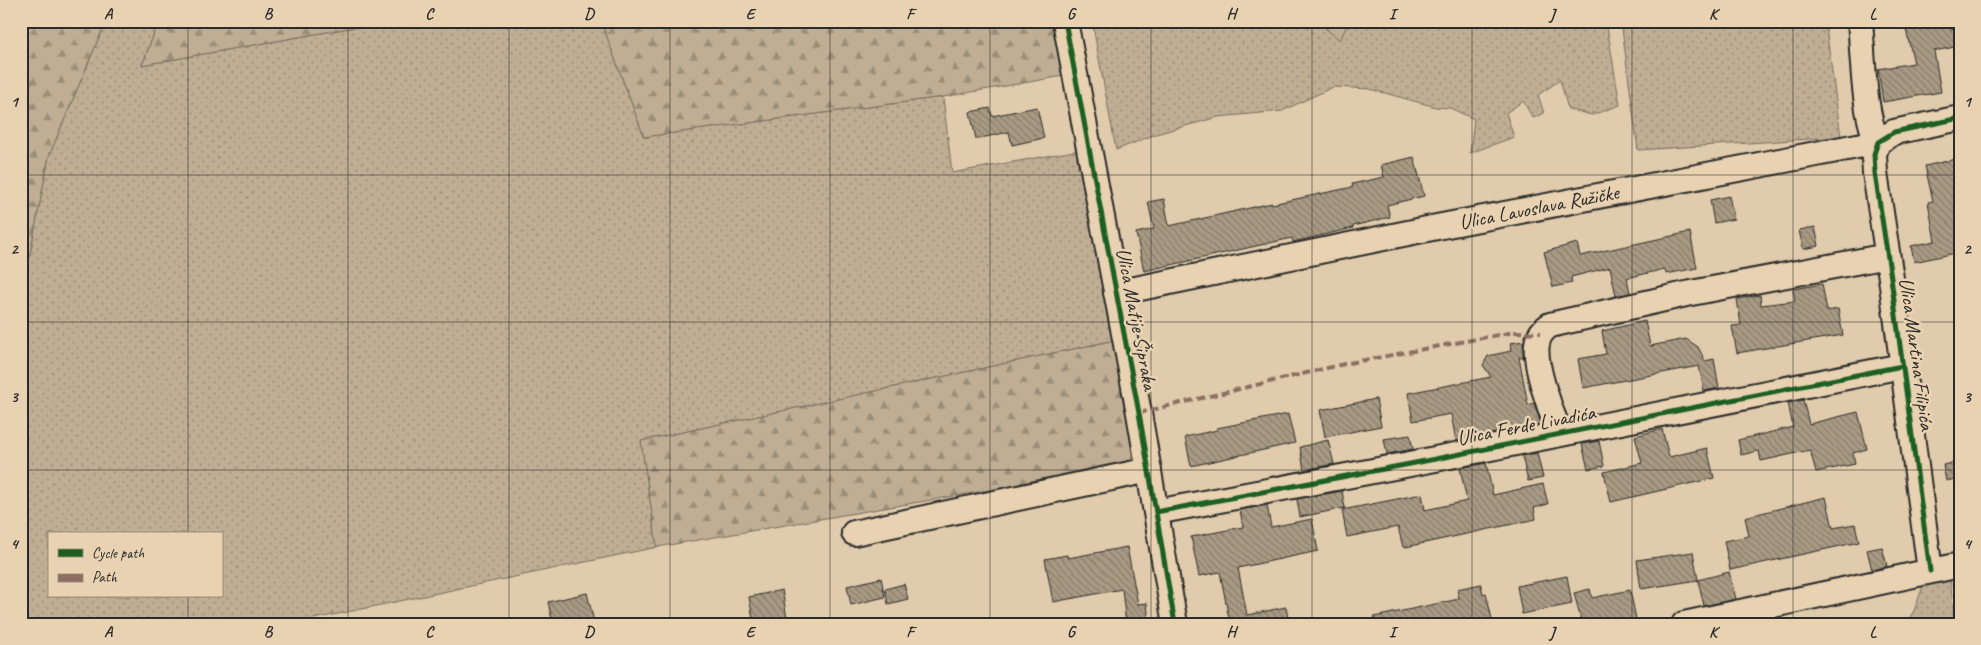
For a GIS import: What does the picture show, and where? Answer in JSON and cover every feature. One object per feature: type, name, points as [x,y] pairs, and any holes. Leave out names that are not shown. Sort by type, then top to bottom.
[{"type":"street","name":"Ulica Matije Šipraka","points":[[1065,21],[1149,470],[1175,624]]},
{"type":"street","name":"Ulica Martina Filipića","points":[[1860,21],[1871,125],[1878,142],[1874,154],[1874,164],[1930,571]]},
{"type":"street","name":"Ulica Lavoslava Ružičke","points":[[1116,293],[1437,227],[1878,142],[1894,132],[1960,118]]},
{"type":"street","points":[[1560,434],[1547,400],[1536,352],[1541,333],[1550,325],[1686,294],[1887,256]]},
{"type":"street","name":"Ulica Ferde Livadića","points":[[1156,512],[1902,366]]},
{"type":"street","points":[[854,533],[1149,470]]},
{"type":"street","points":[[1684,624],[1960,565]]},
{"type":"green space","points":[[21,21],[106,21],[49,156],[21,300]]},
{"type":"green space","points":[[106,21],[159,21],[142,65],[388,21],[601,21],[644,137],[943,97],[952,173],[1080,150],[1120,339],[641,441],[657,547],[290,624],[21,624],[21,300],[49,156]]},
{"type":"green space","points":[[159,21],[388,21],[142,65]]},
{"type":"green space","points":[[601,21],[1059,21],[1069,75],[943,97],[644,137]]},
{"type":"green space","points":[[1092,21],[1606,21],[1620,105],[1592,115],[1568,109],[1560,80],[1538,95],[1544,113],[1533,118],[1523,101],[1506,113],[1514,137],[1470,153],[1474,119],[1450,108],[1436,107],[1370,89],[1333,87],[1282,111],[1218,117],[1156,134],[1116,150]]},
{"type":"green space","points":[[1322,21],[1349,21],[1340,40],[1326,29]]},
{"type":"green space","points":[[1621,21],[1825,21],[1841,137],[1638,150]]},
{"type":"green space","points":[[1120,339],[1135,465],[657,547],[641,441]]},
{"type":"green space","points":[[1950,578],[1955,624],[1905,624],[1914,611],[1923,586]]},
{"type":"building","points":[[1904,21],[1950,21],[1951,29],[1960,27],[1960,46],[1934,51],[1941,92],[1883,102],[1878,69],[1914,63]]},
{"type":"building","points":[[1037,107],[1044,138],[1012,145],[1009,132],[976,139],[970,112],[990,108],[992,116]]},
{"type":"building","points":[[1414,157],[1424,196],[1387,205],[1390,217],[1293,242],[1292,238],[1144,271],[1136,233],[1154,229],[1148,202],[1164,199],[1169,226],[1353,187],[1352,184],[1384,177],[1381,165]]},
{"type":"building","points":[[1956,159],[1960,174],[1960,252],[1914,262],[1911,246],[1935,241],[1928,202],[1933,201],[1925,166]]},
{"type":"building","points":[[1729,196],[1734,219],[1714,223],[1710,200]]},
{"type":"building","points":[[1815,227],[1819,246],[1803,249],[1799,230]]},
{"type":"building","points":[[1690,232],[1697,268],[1666,274],[1665,269],[1627,278],[1630,293],[1616,296],[1610,267],[1571,277],[1572,283],[1553,287],[1544,252],[1577,243],[1580,256]]},
{"type":"building","points":[[1822,284],[1827,311],[1838,309],[1843,335],[1737,353],[1732,326],[1741,325],[1737,299],[1760,295],[1761,305],[1795,301],[1793,289]]},
{"type":"building","points":[[1645,321],[1650,346],[1686,339],[1698,347],[1705,361],[1714,359],[1719,388],[1704,391],[1699,366],[1583,388],[1578,359],[1606,354],[1602,331]]},
{"type":"building","points":[[1524,341],[1523,357],[1519,357],[1528,405],[1534,403],[1541,424],[1456,441],[1451,414],[1413,421],[1408,393],[1491,377],[1483,365],[1488,356],[1511,351],[1510,343]]},
{"type":"building","points":[[1376,399],[1381,426],[1325,437],[1320,410]]},
{"type":"building","points":[[1803,400],[1809,424],[1858,412],[1867,449],[1853,453],[1855,464],[1816,472],[1810,450],[1761,461],[1759,451],[1741,455],[1738,440],[1793,427],[1788,403]]},
{"type":"building","points":[[1288,414],[1295,443],[1191,466],[1185,437],[1217,430],[1217,428]]},
{"type":"building","points":[[1662,429],[1669,457],[1707,448],[1714,478],[1611,502],[1604,472],[1642,463],[1635,436]]},
{"type":"building","points":[[1410,435],[1413,449],[1387,454],[1384,439]]},
{"type":"building","points":[[1328,440],[1334,464],[1304,470],[1300,447]]},
{"type":"building","points":[[1599,441],[1604,466],[1588,469],[1582,444]]},
{"type":"building","points":[[1537,453],[1543,478],[1528,481],[1522,456]]},
{"type":"building","points":[[1960,461],[1960,478],[1946,481],[1943,465]]},
{"type":"building","points":[[1486,463],[1493,495],[1543,484],[1548,504],[1534,508],[1536,519],[1406,547],[1403,547],[1398,527],[1347,537],[1342,510],[1422,494],[1425,510],[1467,501],[1460,468]]},
{"type":"building","points":[[1342,491],[1345,508],[1300,517],[1297,499]]},
{"type":"building","points":[[1826,497],[1833,528],[1855,524],[1859,542],[1730,570],[1724,541],[1749,536],[1745,517]]},
{"type":"building","points":[[1267,505],[1271,527],[1312,519],[1318,551],[1238,568],[1247,615],[1286,607],[1289,624],[1230,624],[1220,572],[1199,576],[1191,537],[1243,527],[1240,510]]},
{"type":"building","points":[[1127,547],[1138,604],[1147,603],[1149,624],[1126,624],[1122,589],[1053,602],[1045,559],[1067,555],[1068,558]]},
{"type":"building","points":[[1882,547],[1887,566],[1872,570],[1867,550]]},
{"type":"building","points":[[1693,552],[1698,580],[1641,589],[1637,560]]},
{"type":"building","points":[[1729,572],[1736,599],[1704,606],[1698,580]]},
{"type":"building","points":[[1567,576],[1572,604],[1522,614],[1517,586]]},
{"type":"building","points":[[881,578],[885,597],[851,605],[847,586]]},
{"type":"building","points":[[904,584],[908,599],[888,604],[885,589]]},
{"type":"building","points":[[1481,584],[1483,594],[1486,593],[1493,624],[1375,624],[1374,617],[1459,599],[1457,589]]},
{"type":"building","points":[[1590,589],[1592,598],[1630,590],[1637,624],[1582,624],[1574,593]]},
{"type":"building","points":[[782,590],[788,624],[754,624],[749,597]]},
{"type":"building","points":[[587,593],[594,622],[585,624],[553,624],[548,602]]},
{"type":"marked path","points":[[1139,413],[1344,364],[1514,332],[1541,333]]},
{"type":"cycle path","points":[[1065,21],[1139,413],[1175,624]]},
{"type":"cycle path","points":[[1930,571],[1875,173],[1874,154],[1878,142],[1894,132],[1960,118]]},
{"type":"cycle path","points":[[1156,512],[1410,464],[1902,366]]}]
